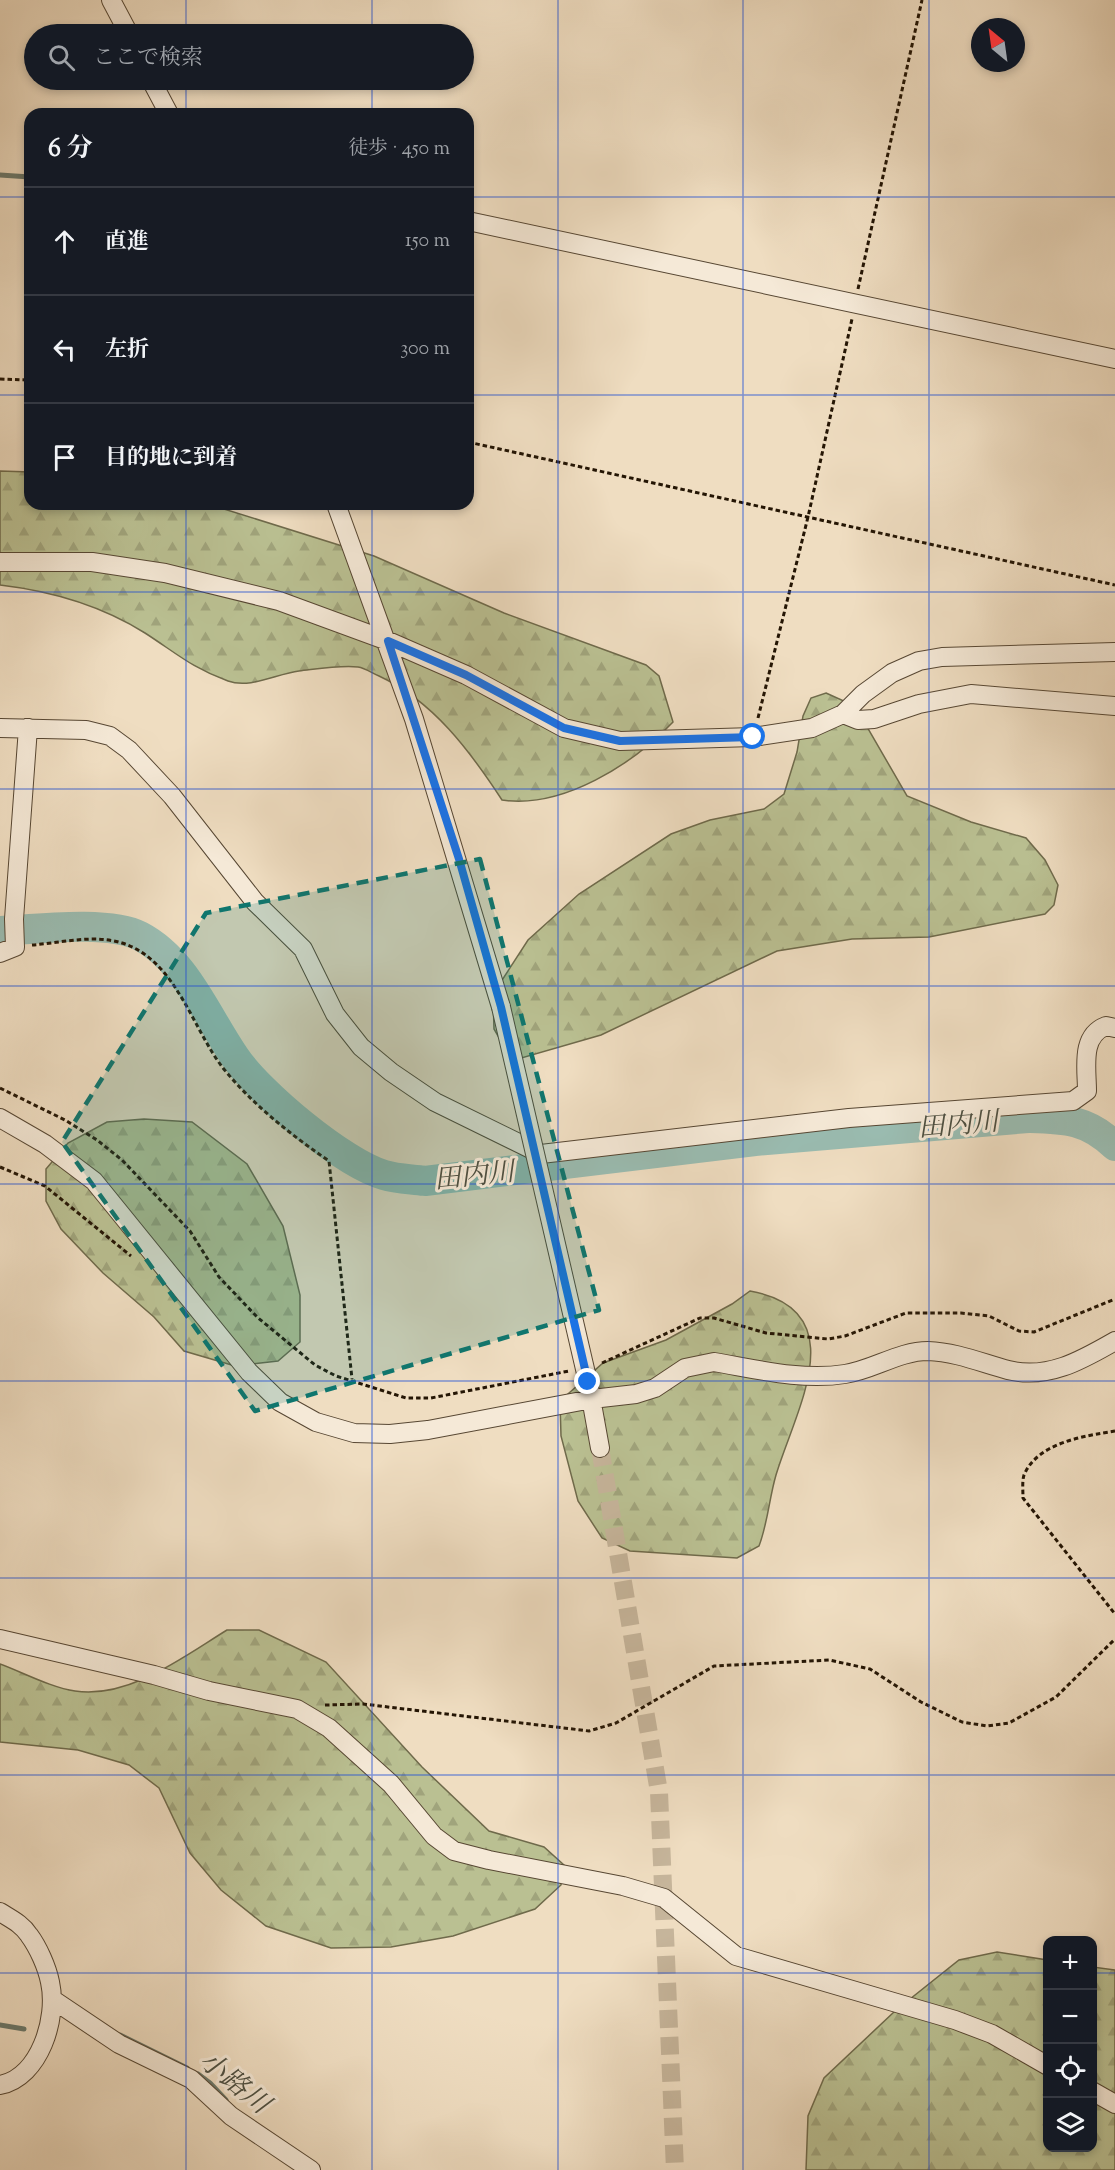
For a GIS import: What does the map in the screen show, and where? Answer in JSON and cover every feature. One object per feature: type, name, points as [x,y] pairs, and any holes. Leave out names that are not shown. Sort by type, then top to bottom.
[{"type":"street","points":[[111,0],[124,24]]},
{"type":"street","points":[[156,90],[166,108]]},
{"type":"street","points":[[474,222],[856,301],[1115,358]]},
{"type":"street","points":[[338,510],[388,641],[459,859],[501,1007],[590,1390],[600,1448]]},
{"type":"street","points":[[0,562],[92,562],[165,573],[279,601],[388,641],[466,675],[564,728],[620,741],[753,737],[812,728],[843,714],[863,694],[892,673],[919,661],[942,657],[1115,652]]},
{"type":"street","points":[[843,714],[858,720],[874,719],[919,704],[971,694],[1115,706]]},
{"type":"street","points":[[0,728],[86,730],[110,736],[129,750],[172,796],[255,902],[303,949],[335,1014],[361,1047],[391,1072],[435,1102],[541,1154],[849,1118],[1072,1101],[1087,1091],[1088,1043],[1092,1035],[1106,1026],[1115,1028]]},
{"type":"street","points":[[10,948],[28,728]]},
{"type":"street","points":[[0,1118],[45,1144],[94,1181],[249,1372],[280,1402],[316,1422],[354,1433],[400,1433],[428,1430],[590,1390],[636,1394],[655,1388],[685,1368],[714,1362],[813,1377],[847,1374],[901,1356],[926,1351],[953,1354],[1011,1371],[1041,1372],[1067,1367],[1115,1341]]},
{"type":"street","points":[[0,1639],[154,1675],[209,1691],[297,1709],[329,1728],[391,1784],[434,1836],[454,1851],[623,1886],[664,1898],[736,1956],[955,2020],[992,2034],[1043,2064]]},
{"type":"street","points":[[0,1912],[20,1925],[33,1941],[50,1980],[52,1999],[42,2048],[27,2072],[0,2085]]},
{"type":"street","points":[[52,1999],[119,2044],[191,2079],[231,2116],[311,2170]]},
{"type":"street","points":[[1097,2094],[1115,2104]]},
{"type":"path","points":[[753,737],[808,517],[922,0]]},
{"type":"path","points":[[0,379],[24,380]]},
{"type":"path","points":[[474,443],[1115,585]]},
{"type":"path","points":[[10,948],[96,939],[122,943],[141,952],[158,965],[223,1068],[289,1133],[329,1161],[352,1379]]},
{"type":"path","points":[[0,1088],[65,1120],[97,1140],[122,1160],[190,1231],[219,1277],[257,1317],[315,1365],[336,1376],[352,1379],[406,1398],[431,1398],[572,1370]]},
{"type":"path","points":[[0,1167],[45,1186],[84,1216],[121,1250],[136,1259],[147,1260],[156,1256]]},
{"type":"path","points":[[601,1364],[700,1318],[714,1318],[766,1333],[828,1339],[844,1336],[906,1313],[961,1313],[989,1316],[1019,1331],[1034,1332],[1115,1299]]},
{"type":"path","points":[[1115,1431],[1072,1438],[1037,1458],[1024,1475],[1023,1498],[1115,1614]]},
{"type":"path","points":[[297,1709],[330,1704],[363,1704],[590,1731],[616,1723],[714,1666],[829,1660],[870,1670],[921,1702],[962,1722],[987,1726],[1009,1724],[1056,1697],[1115,1639]]},
{"type":"highlighted area","points":[[480,859],[599,1310],[255,1411],[62,1142],[206,913]]},
{"type":"green space","points":[[0,471],[24,472],[24,510],[227,510],[374,556],[504,613],[646,665],[659,676],[673,722],[638,753],[595,780],[549,798],[525,801],[502,800],[477,763],[433,713],[398,686],[366,669],[328,668],[290,673],[254,682],[236,683],[204,671],[129,623],[111,615],[76,601],[38,591],[0,585]]},
{"type":"green space","points":[[826,693],[855,706],[907,796],[971,822],[1026,838],[1045,860],[1058,885],[1054,905],[1045,914],[929,937],[852,939],[777,951],[601,1035],[518,1059],[505,1048],[494,1029],[493,994],[528,940],[579,894],[671,834],[710,820],[764,809],[784,794],[797,752],[803,716],[811,698]]},
{"type":"green space","points":[[144,1119],[192,1122],[247,1164],[283,1226],[300,1295],[300,1342],[278,1361],[235,1366],[184,1351],[154,1317],[103,1273],[61,1229],[46,1201],[46,1169],[68,1143],[107,1122]]},
{"type":"green space","points":[[750,1291],[782,1302],[801,1319],[810,1341],[810,1366],[804,1394],[776,1475],[759,1546],[737,1558],[630,1551],[602,1538],[578,1501],[561,1436],[560,1401],[603,1363],[666,1340],[732,1304]]},
{"type":"green space","points":[[227,1630],[259,1630],[326,1662],[422,1767],[489,1831],[544,1847],[564,1865],[561,1885],[535,1909],[453,1936],[391,1947],[331,1948],[266,1926],[221,1890],[190,1853],[159,1788],[129,1765],[78,1750],[0,1742],[0,1664],[57,1687],[95,1692],[115,1689],[155,1674]]},
{"type":"green space","points":[[997,1952],[1043,1959],[1043,2152],[1097,2152],[1097,1968],[1115,1970],[1115,2170],[806,2170],[808,2116],[824,2078],[895,2011],[959,1960]]},
{"type":"waterway","points":[[0,175],[24,177]]},
{"type":"waterway","name":"田内川","points":[[0,931],[92,927],[127,931],[140,936],[156,946],[183,974],[235,1057],[263,1089],[303,1125],[347,1157],[367,1168],[394,1177],[425,1181],[755,1141],[1028,1118],[1075,1122],[1095,1130],[1115,1146]]},
{"type":"waterway","name":"小路川","points":[[0,2025],[24,2029]]},
{"type":"waterway","name":"小路川","points":[[120,2035],[187,2068]]},
{"type":"waterway","name":"小路川","points":[[198,2074],[226,2100]]},
{"type":"tunnel","points":[[600,1448],[659,1792],[675,2170]]},
{"type":"route","points":[[588,1382],[501,1007],[459,859],[388,641],[466,675],[564,728],[620,741],[753,737]]}]
